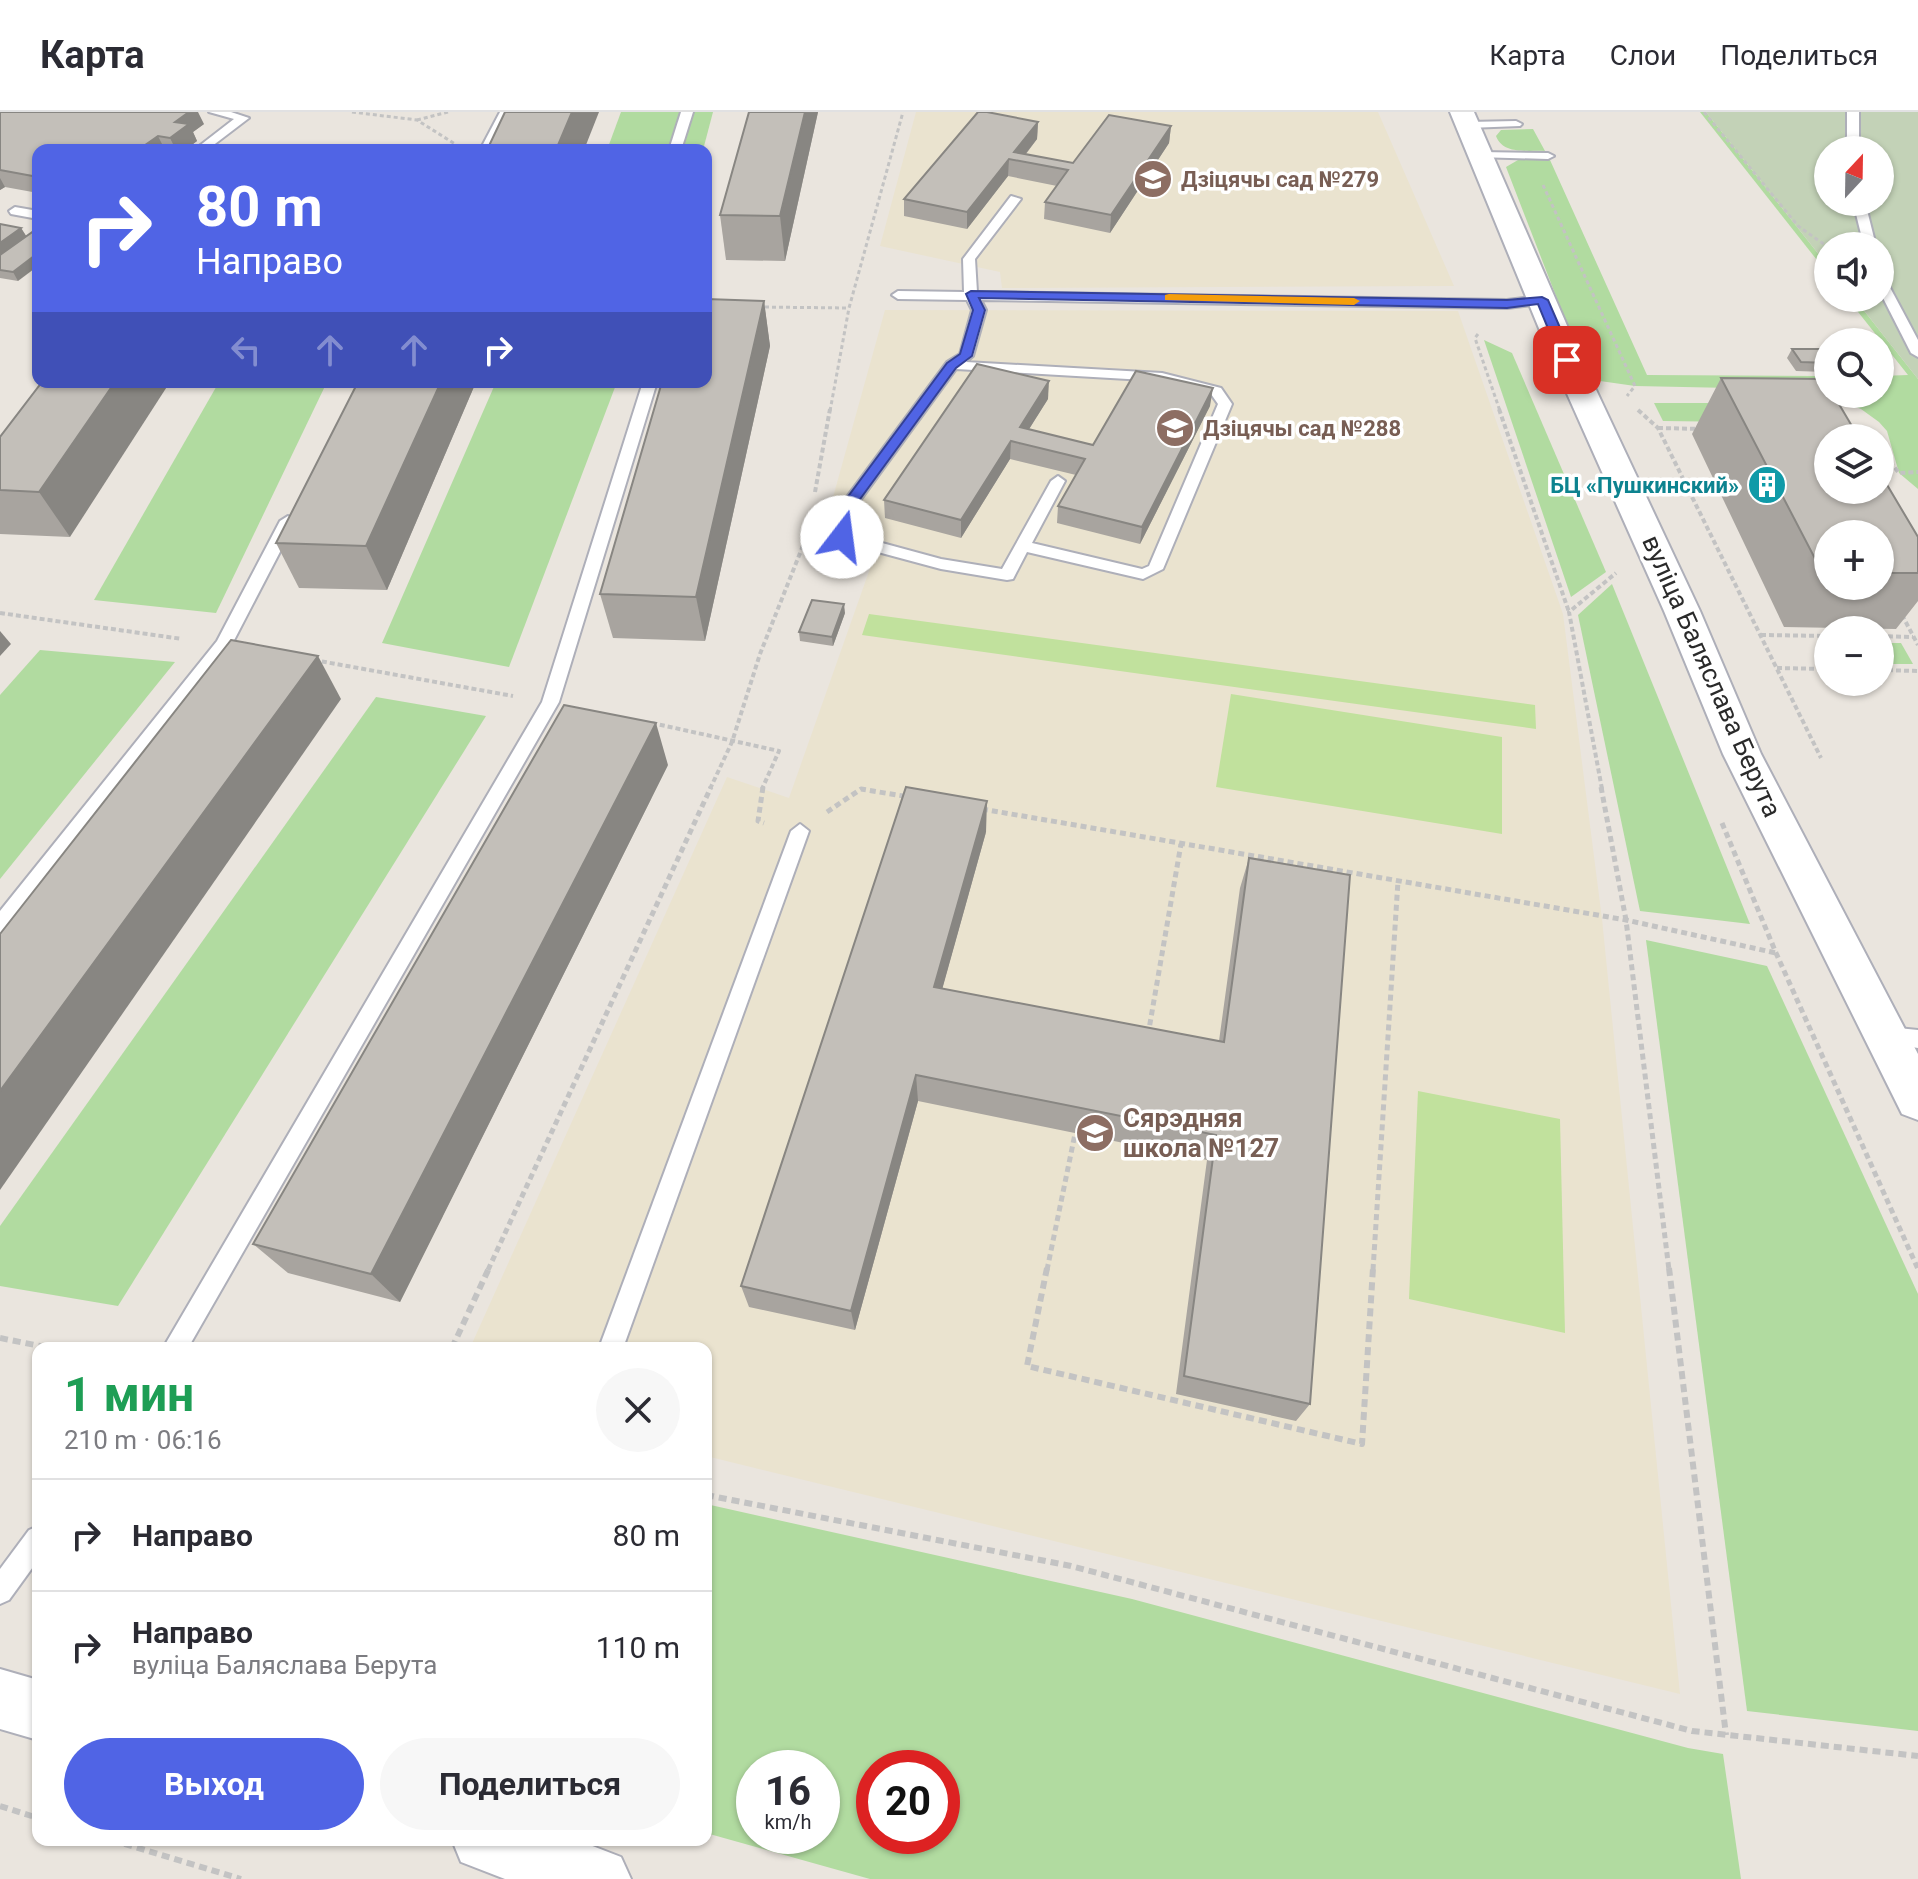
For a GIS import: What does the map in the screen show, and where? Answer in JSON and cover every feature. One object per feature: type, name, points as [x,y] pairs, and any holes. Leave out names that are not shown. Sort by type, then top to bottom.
[{"type":"street","name":"вуліца Баляслава Берута","points":[[1470,131],[1524,302],[1682,611],[1742,754],[1903,1038],[1918,1100]]},
{"type":"street","points":[[501,1846],[599,1879]]},
{"type":"lane","points":[[215,112],[248,115]]},
{"type":"lane","points":[[489,144],[506,112]]},
{"type":"lane","points":[[677,144],[687,112]]},
{"type":"lane","points":[[1853,112],[1853,136]]},
{"type":"lane","points":[[211,144],[248,115]]},
{"type":"lane","points":[[1470,131],[1516,124]]},
{"type":"lane","points":[[1470,131],[1530,155],[1548,156]]},
{"type":"lane","points":[[1015,199],[969,259],[971,294],[979,310],[966,356],[952,365],[840,517],[842,537],[941,564],[1007,575],[1058,481]]},
{"type":"lane","points":[[15,211],[32,214]]},
{"type":"lane","points":[[898,295],[1524,302]]},
{"type":"lane","points":[[1894,307],[1918,353]]},
{"type":"lane","points":[[952,365],[1162,377],[1216,391],[1225,404],[1155,569],[1143,574],[1023,546]]},
{"type":"lane","points":[[178,1342],[550,702],[648,388]]},
{"type":"lane","points":[[0,925],[224,644],[296,506]]},
{"type":"lane","points":[[613,1342],[800,831]]},
{"type":"lane","points":[[0,1591],[32,1547]]},
{"type":"path","points":[[352,112],[417,120],[448,112]]},
{"type":"path","points":[[813,503],[849,308],[903,112]]},
{"type":"path","points":[[1704,112],[1798,226],[1814,237]]},
{"type":"path","points":[[417,120],[455,144]]},
{"type":"path","points":[[1530,155],[1635,386],[1624,399]]},
{"type":"path","points":[[1524,302],[1475,338],[1569,612],[1626,920],[1726,1735]]},
{"type":"path","points":[[754,307],[849,308]]},
{"type":"path","points":[[1635,408],[1658,428],[1821,758]]},
{"type":"path","points":[[1658,428],[1705,429]]},
{"type":"path","points":[[1894,467],[1899,473],[1918,472]]},
{"type":"path","points":[[455,1342],[732,742],[760,654],[804,548],[807,533]]},
{"type":"path","points":[[1569,612],[1619,570]]},
{"type":"path","points":[[1900,612],[1918,645]]},
{"type":"path","points":[[0,613],[224,644]]},
{"type":"path","points":[[1761,635],[1814,636]]},
{"type":"path","points":[[1894,636],[1914,637]]},
{"type":"path","points":[[311,659],[472,689]]},
{"type":"path","points":[[1777,668],[1814,669]]},
{"type":"path","points":[[1894,670],[1918,671]]},
{"type":"path","points":[[688,731],[779,751],[762,790],[758,821],[800,831],[861,789],[922,799]]},
{"type":"path","points":[[968,807],[1602,919],[1626,920],[1776,953]]},
{"type":"path","points":[[1147,1040],[1181,844]]},
{"type":"path","points":[[1075,1134],[1027,1366],[1362,1444],[1398,881]]},
{"type":"path","points":[[0,1338],[32,1344]]},
{"type":"path","points":[[712,1496],[1071,1566],[1692,1731],[1918,1756]]},
{"type":"path","points":[[0,1806],[32,1816]]},
{"type":"path","points":[[132,1846],[241,1879]]},
{"type":"shaded area","name":"Дзіцячы сад №279","points":[[916,112],[1378,112],[1454,286],[1002,288],[1000,272],[880,246]]},
{"type":"shaded area","name":"Сярэдняя школа №127","points":[[885,310],[1458,311],[1563,614],[1602,919],[1680,1694],[712,1457],[712,1342],[473,1342],[727,777],[789,798],[873,560],[820,544]]},
{"type":"green space","points":[[621,112],[713,112],[705,144],[609,144]]},
{"type":"green space","points":[[1700,112],[1706,112],[1814,248],[1814,256]]},
{"type":"green space","points":[[1706,112],[1918,112],[1918,379],[1894,349],[1894,328],[1878,328],[1865,312],[1894,312],[1894,232],[1814,232],[1814,248]]},
{"type":"green space","points":[[1533,129],[1545,151],[1510,149],[1496,136],[1501,130]]},
{"type":"green space","points":[[1518,160],[1550,160],[1647,375],[1814,376],[1814,390],[1635,386],[1600,381],[1585,371],[1506,167]]},
{"type":"green space","points":[[1858,312],[1865,312],[1878,328],[1871,328]]},
{"type":"green space","points":[[1484,340],[1512,353],[1606,572],[1571,597]]},
{"type":"green space","points":[[1894,349],[1918,379],[1918,489],[1899,473],[1894,456],[1894,424],[1881,424],[1858,408],[1894,408],[1894,376],[1908,375],[1894,357]]},
{"type":"green space","points":[[216,388],[324,388],[216,613],[94,600]]},
{"type":"green space","points":[[493,388],[615,388],[509,667],[382,643]]},
{"type":"green space","points":[[1654,403],[1789,403],[1821,423],[1663,421]]},
{"type":"green space","points":[[1612,584],[1750,924],[1640,911],[1578,615]]},
{"type":"green space","points":[[869,614],[1535,705],[1536,729],[862,635]]},
{"type":"green space","points":[[1894,643],[1901,643],[1913,664],[1894,664]]},
{"type":"green space","points":[[40,650],[175,662],[0,879],[0,695]]},
{"type":"green space","points":[[1231,694],[1502,737],[1502,834],[1216,787]]},
{"type":"green space","points":[[376,697],[486,716],[118,1306],[0,1286],[0,1226]]},
{"type":"green space","points":[[1646,940],[1767,966],[1918,1294],[1918,1731],[1747,1711]]},
{"type":"green space","points":[[1418,1091],[1560,1119],[1565,1333],[1409,1299]]},
{"type":"green space","points":[[712,1505],[1132,1599],[1688,1748],[1723,1754],[1741,1879],[870,1879],[781,1854],[840,1854],[840,1750],[736,1750],[736,1841],[712,1835]]},
{"type":"building","points":[[0,112],[189,112],[175,122],[189,124],[170,138],[158,136],[147,144],[32,144],[32,176],[0,170]]},
{"type":"building","points":[[505,112],[572,112],[559,144],[490,144]]},
{"type":"building","points":[[749,112],[805,112],[780,216],[720,215]]},
{"type":"building","points":[[978,112],[1038,122],[1014,152],[1073,163],[1109,115],[1171,126],[1111,215],[1045,202],[1068,170],[1009,159],[967,212],[904,199]]},
{"type":"building","points":[[0,224],[21,228],[0,243]]},
{"type":"building","points":[[32,232],[32,258],[13,272],[0,270],[0,255]]},
{"type":"building","points":[[712,299],[764,301],[696,597],[600,594],[660,388],[712,388]]},
{"type":"building","points":[[1792,349],[1814,349],[1814,362],[1801,362]]},
{"type":"building","points":[[977,364],[1049,381],[1020,427],[1093,445],[1136,371],[1213,388],[1142,527],[1058,506],[1085,459],[1011,441],[961,520],[884,500]]},
{"type":"building","points":[[1721,378],[1814,379],[1814,408],[1841,408],[1851,424],[1814,424],[1814,504],[1894,504],[1894,497],[1918,537],[1918,573],[1894,573],[1894,520],[1814,520],[1814,557]]},
{"type":"building","points":[[37,388],[111,388],[39,492],[0,490],[0,437]]},
{"type":"building","points":[[355,388],[438,388],[366,546],[276,543]]},
{"type":"building","points":[[812,600],[844,604],[832,637],[799,632]]},
{"type":"building","points":[[231,640],[318,656],[0,1091],[0,934]]},
{"type":"building","points":[[564,705],[656,723],[371,1274],[253,1244]]},
{"type":"building","points":[[906,787],[987,801],[934,987],[1224,1042],[1249,858],[1350,875],[1310,1404],[1184,1376],[1216,1135],[916,1075],[851,1311],[741,1286]]},
{"type":"slow traffic","points":[[1169,298],[1354,301]]},
{"type":"place","name":"Дзіцячы сад №279","points":[[1153,179]]},
{"type":"place","name":"Дзіцячы сад №288","points":[[1175,428]]},
{"type":"place","name":"БЦ «Пушкинский»","points":[[1767,485]]},
{"type":"place","name":"Сярэдняя школа №127","points":[[1095,1133]]},
{"type":"route","points":[[842,537],[840,517],[952,365],[966,356],[979,310],[971,294],[1507,304],[1542,300],[1567,360]]}]
